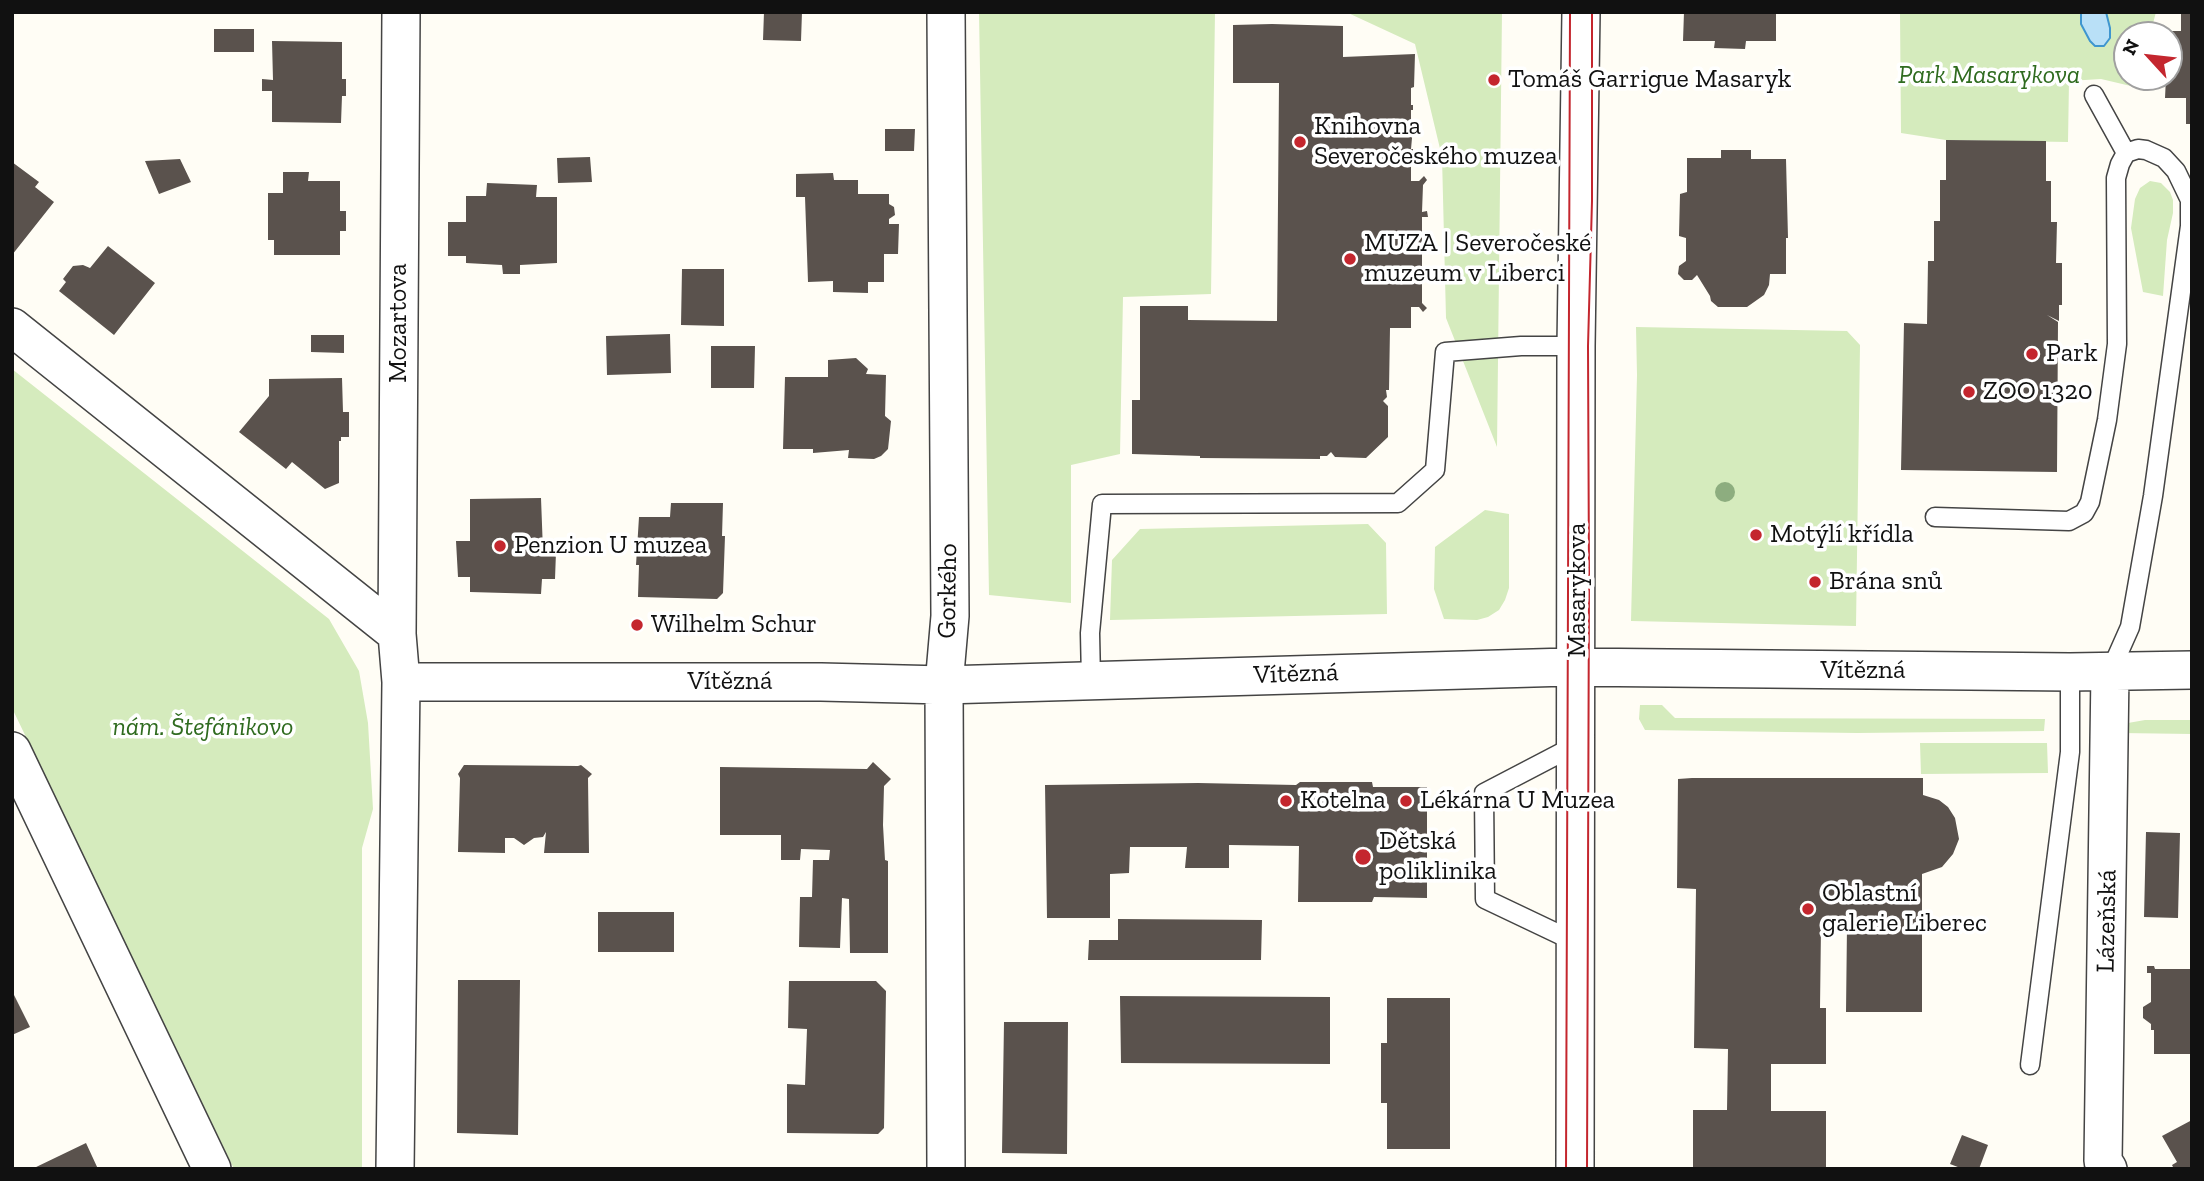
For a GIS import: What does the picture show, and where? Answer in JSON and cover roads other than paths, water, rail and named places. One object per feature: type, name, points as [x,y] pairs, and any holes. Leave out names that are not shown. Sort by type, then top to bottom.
[{"type":"street","name":"Mozartova","points":[[397,634],[401,12]]},
{"type":"street","name":"Gorkého","points":[[946,12],[950,616],[944,685],[946,1169]]},
{"type":"street","name":"Masarykova","points":[[1575,1169],[1578,667],[1576,346],[1581,12]]},
{"type":"street","points":[[12,327],[397,634],[401,682],[395,1169]]},
{"type":"street","name":"Vítězná","points":[[401,682],[821,682],[944,685],[1578,667],[2070,672],[2192,670]]},
{"type":"street","name":"Lázeňská","points":[[2108,1169],[2103,1161],[2110,672]]},
{"type":"street","points":[[12,751],[212,1169]]},
{"type":"lane","points":[[2094,95],[2126,153]]},
{"type":"lane","points":[[1935,517],[2069,521],[2084,513],[2090,502],[2107,420],[2117,344],[2116,178],[2126,153],[2138,149],[2146,150],[2164,158],[2176,171],[2190,200],[2190,226],[2153,496],[2130,627],[2110,672]]},
{"type":"lane","points":[[1091,680],[1090,633],[1101,504],[1398,503],[1435,470],[1444,352],[1521,346],[1576,346]]},
{"type":"lane","points":[[2030,1065],[2070,752],[2070,672]]},
{"type":"lane","points":[[1576,745],[1485,793],[1485,899],[1576,940]]},
{"type":"water","points":[[2081,12],[2106,12],[2110,38],[2104,46],[2095,46],[2090,41],[2081,24]]},
{"type":"tram line","points":[[1566,1169],[1570,12]]},
{"type":"tram line","points":[[1587,1169],[1588,346],[1592,201],[1592,12]]},
{"type":"place","name":"Tomáš Garrigue Masaryk","points":[[1494,80]]},
{"type":"place","name":"Knihovna Severočeského muzea","points":[[1300,142]]},
{"type":"place","name":"MUZA | Severočeské muzeum v Liberci","points":[[1350,259]]},
{"type":"place","name":"Park","points":[[2032,354]]},
{"type":"place","name":"ZOO 1320","points":[[1969,392]]},
{"type":"place","name":"Motýlí křídla","points":[[1756,535]]},
{"type":"place","name":"Penzion U muzea","points":[[500,546]]},
{"type":"place","name":"Brána snů","points":[[1815,582]]},
{"type":"place","name":"Wilhelm Schur","points":[[637,625]]},
{"type":"place","name":"Kotelna","points":[[1286,801]]},
{"type":"place","name":"Lékárna U Muzea","points":[[1406,801]]},
{"type":"place","name":"Dětská poliklinika","points":[[1363,857]]},
{"type":"place","name":"Oblastní galerie Liberec","points":[[1808,909]]},
{"type":"park label","name":"Park Masarykova","points":[[1989,76]]},
{"type":"park label","name":"nám. Štefánikovo","points":[[203,728]]}]
